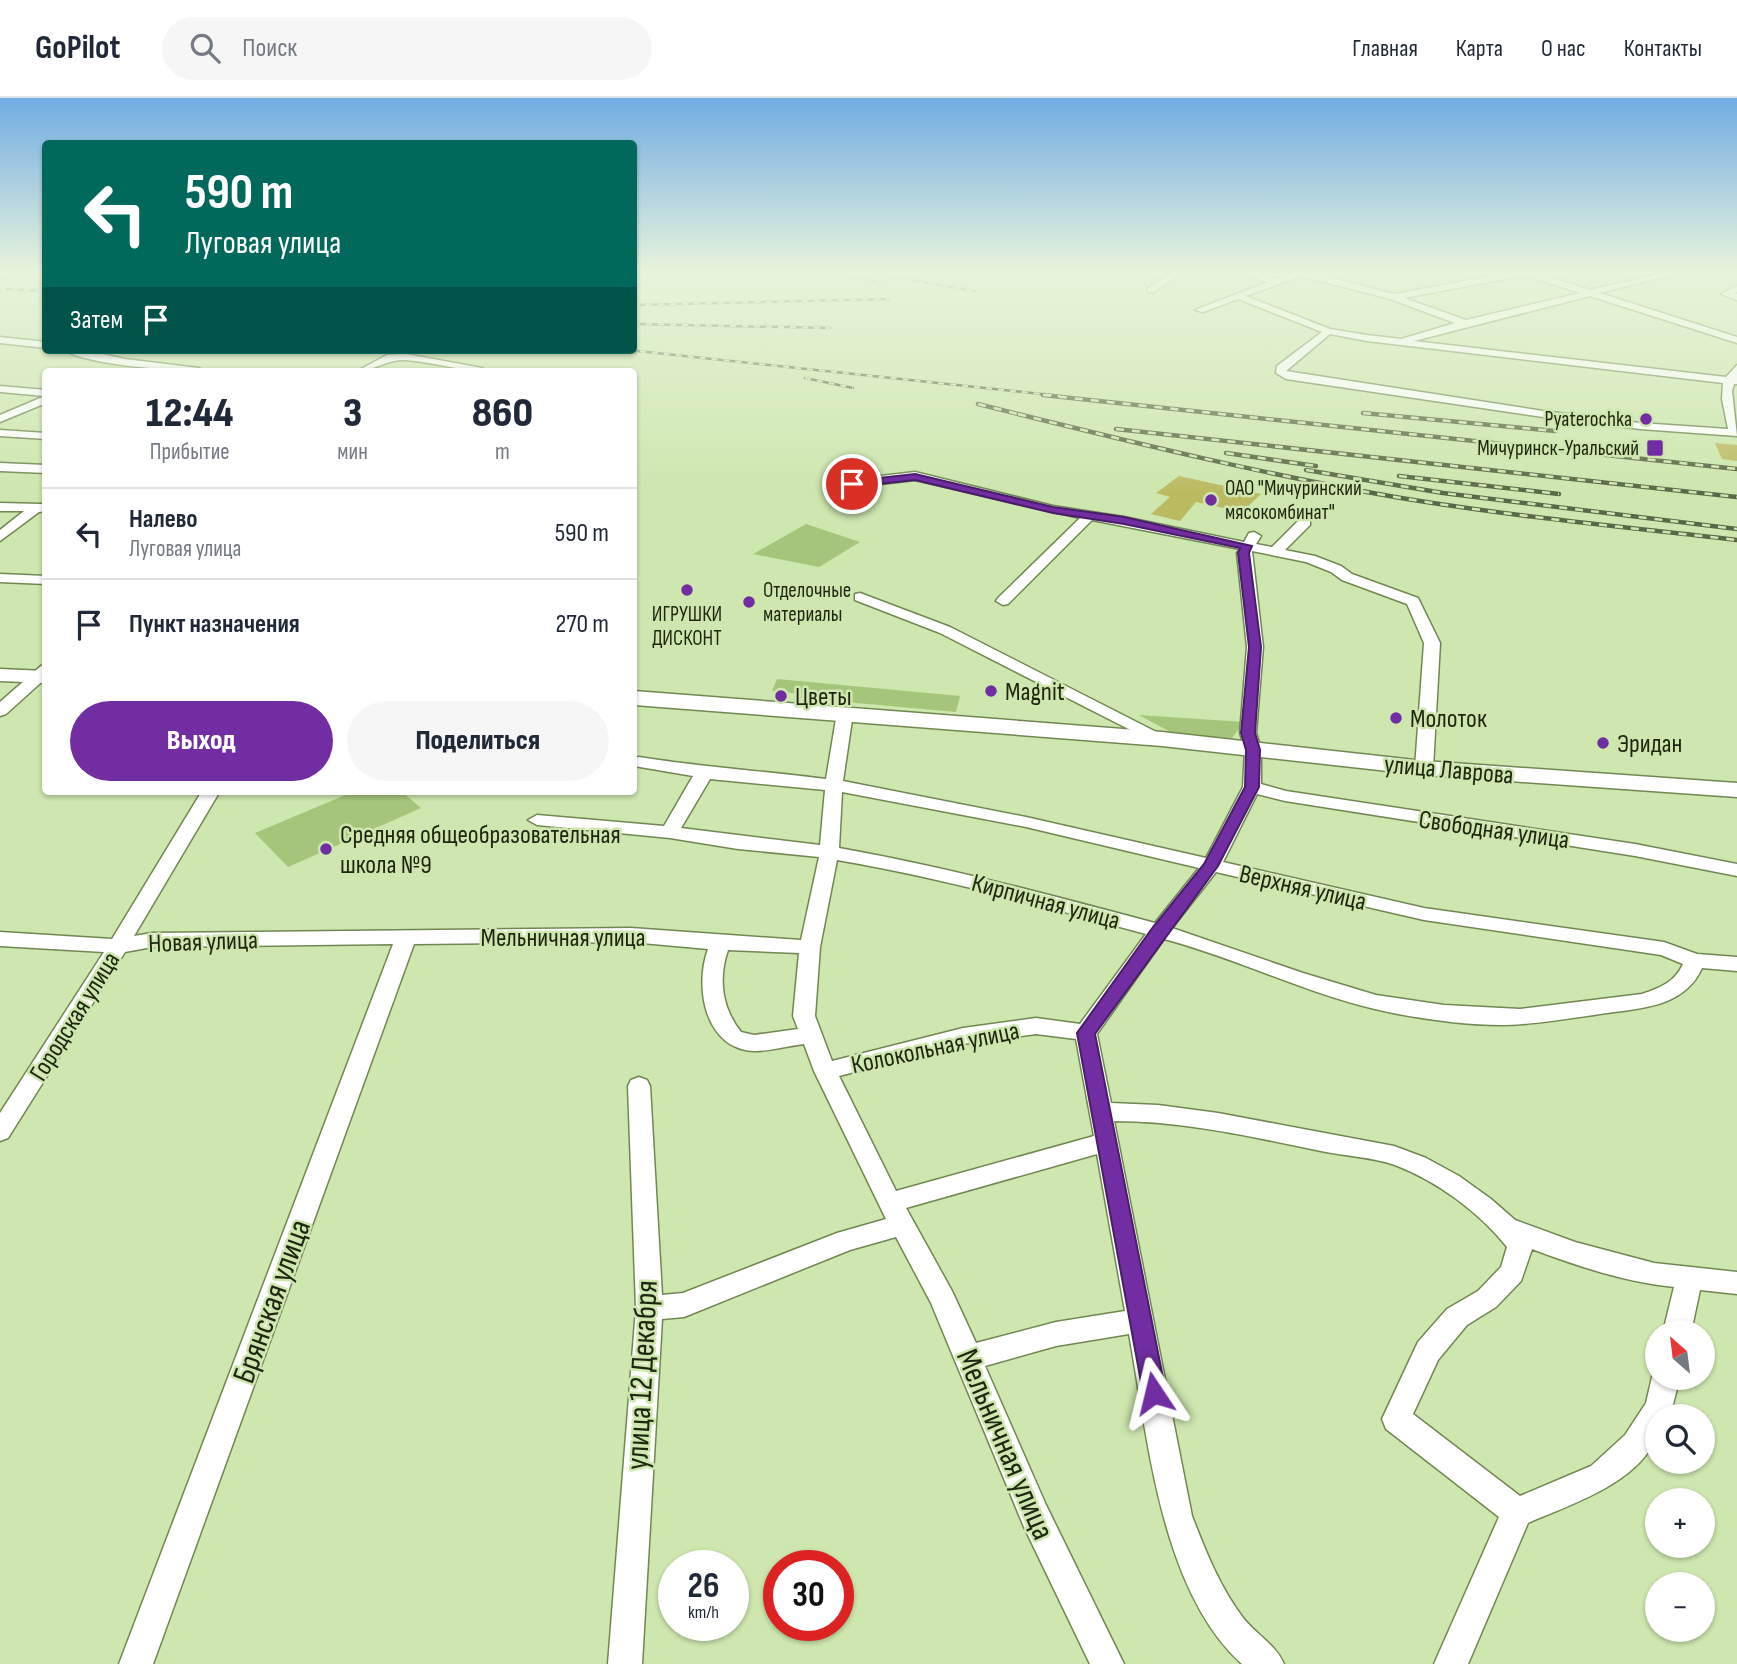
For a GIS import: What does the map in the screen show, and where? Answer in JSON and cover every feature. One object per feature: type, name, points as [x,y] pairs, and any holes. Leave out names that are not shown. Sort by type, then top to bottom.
[{"type":"main road","points":[[0,675],[42,674]]},
{"type":"main road","name":"улица Лаврова","points":[[637,698],[1162,739],[1424,768],[1737,790]]},
{"type":"street","points":[[1311,346],[1281,368],[1281,373],[1290,377],[1557,416],[1735,433],[1726,399],[1737,368]]},
{"type":"street","points":[[1427,346],[1733,381]]},
{"type":"street","points":[[88,354],[174,368]]},
{"type":"street","points":[[368,368],[391,357],[405,356],[467,368]]},
{"type":"street","points":[[112,368],[125,362]]},
{"type":"street","points":[[0,389],[42,393]]},
{"type":"street","points":[[0,419],[42,401]]},
{"type":"street","points":[[0,433],[42,436]]},
{"type":"street","points":[[0,467],[42,468]]},
{"type":"street","points":[[841,489],[872,481],[915,477],[1053,510],[1250,541],[1275,552],[1310,559],[1336,569],[1347,577],[1413,601],[1432,643],[1424,768]]},
{"type":"street","points":[[0,507],[41,508]]},
{"type":"street","points":[[0,537],[41,508]]},
{"type":"street","points":[[1003,601],[1090,516]]},
{"type":"street","points":[[1275,552],[1305,522]]},
{"type":"street","points":[[1250,541],[1244,553],[1255,647],[1248,733],[1253,750],[1252,787],[1210,866],[1159,931],[1086,1033],[1177,1516],[1196,1570],[1212,1602],[1247,1649],[1267,1664]]},
{"type":"street","points":[[0,578],[42,580]]},
{"type":"street","name":"улица Лаврова","points":[[860,597],[970,642],[1162,739]]},
{"type":"street","points":[[0,711],[42,674]]},
{"type":"street","name":"Мельничная улица","points":[[845,713],[834,786],[829,853],[810,947],[804,1016],[825,1072],[896,1214],[943,1299],[1035,1516],[1107,1664]]},
{"type":"street","name":"Верхняя улица","points":[[639,762],[704,773],[771,777],[834,786],[1026,822],[1424,914],[1664,949],[1695,961],[1737,964]]},
{"type":"street","points":[[670,832],[704,773]]},
{"type":"street","name":"Свободная улица","points":[[1252,787],[1324,803],[1635,850],[1737,870]]},
{"type":"street","name":"Городская улица","points":[[0,1132],[118,946],[209,795]]},
{"type":"street","name":"Кирпичная улица","points":[[537,820],[670,832],[896,864],[1000,888],[1159,931],[1376,1002],[1444,1013],[1507,1016],[1643,1001],[1665,994],[1686,981],[1695,961]]},
{"type":"street","name":"Мельничная улица","points":[[405,937],[631,935],[810,947]]},
{"type":"street","name":"Новая улица","points":[[0,939],[118,946],[152,940],[405,937]]},
{"type":"street","name":"Брянская улица","points":[[136,1664],[405,937]]},
{"type":"street","points":[[720,943],[712,963],[711,988],[717,1015],[734,1038],[754,1043],[812,1035]]},
{"type":"street","name":"Колокольная улица","points":[[825,1072],[855,1062],[963,1036],[1035,1026],[1086,1033]]},
{"type":"street","name":"улица 12 Декабря","points":[[625,1664],[649,1308],[639,1086]]},
{"type":"street","points":[[1102,1112],[1134,1111],[1275,1132],[1401,1157],[1471,1196],[1510,1229],[1521,1245],[1512,1273],[1487,1299],[1457,1317],[1428,1351],[1396,1419],[1517,1512]]},
{"type":"street","points":[[649,1308],[684,1305],[846,1241],[896,1214],[1086,1146],[1107,1144]]},
{"type":"street","points":[[1510,1229],[1573,1254],[1654,1274],[1737,1283]]},
{"type":"street","points":[[1680,1320],[1689,1278]]},
{"type":"street","points":[[968,1358],[1056,1334],[1141,1320]]},
{"type":"street","points":[[1451,1664],[1517,1512],[1602,1476],[1636,1445],[1659,1408],[1663,1390]]},
{"type":"green space","points":[[806,524],[860,542],[819,567],[753,554]]},
{"type":"green space","points":[[777,679],[960,696],[956,712],[801,698],[802,694],[772,691]]},
{"type":"green space","points":[[1139,715],[1244,722],[1232,738],[1176,735]]},
{"type":"green space","points":[[345,795],[406,795],[421,808],[288,867],[255,833]]},
{"type":"building","points":[[1715,443],[1737,445],[1737,461],[1722,459]]},
{"type":"building","name":"ОАО \"Мичуринский мясокомбинат\"","points":[[1179,476],[1261,494],[1242,512],[1196,502],[1180,521],[1151,514],[1170,497],[1156,493]]},
{"type":"railway","points":[[637,351],[1060,396]]},
{"type":"railway","points":[[805,378],[853,388]]},
{"type":"railway","points":[[1043,395],[1737,469]]},
{"type":"railway","points":[[978,404],[1018,414]]},
{"type":"railway","points":[[1363,413],[1555,431]]},
{"type":"railway","points":[[1018,414],[1206,459],[1395,497],[1523,516],[1737,540]]},
{"type":"railway","points":[[1018,414],[1026,416]]},
{"type":"railway","points":[[1116,429],[1737,497]]},
{"type":"railway","points":[[1226,453],[1316,466]]},
{"type":"railway","points":[[1306,470],[1443,493],[1737,529]]},
{"type":"railway","points":[[1399,476],[1559,494]]},
{"type":"place","name":"Pyaterochka","points":[[1646,419]]},
{"type":"place","name":"Мичуринск-Уральский","points":[[1655,448]]},
{"type":"place","name":"ОАО \"Мичуринский мясокомбинат\"","points":[[1211,500]]},
{"type":"place","name":"ИГРУШКИ ДИСКОНТ","points":[[687,590]]},
{"type":"place","name":"Отделочные материалы","points":[[749,602]]},
{"type":"place","name":"Magnit","points":[[991,691]]},
{"type":"place","name":"Цветы","points":[[781,696]]},
{"type":"place","name":"Молоток","points":[[1396,718]]},
{"type":"place","name":"Эридан","points":[[1603,743]]},
{"type":"place","name":"Средняя общеобразовательная школа №9","points":[[326,849]]},
{"type":"route","points":[[852,484],[915,477],[954,484],[1053,510],[1124,521],[1246,546],[1244,553],[1255,647],[1248,733],[1253,750],[1252,787],[1210,866],[1159,931],[1086,1033],[1154,1393]]}]
